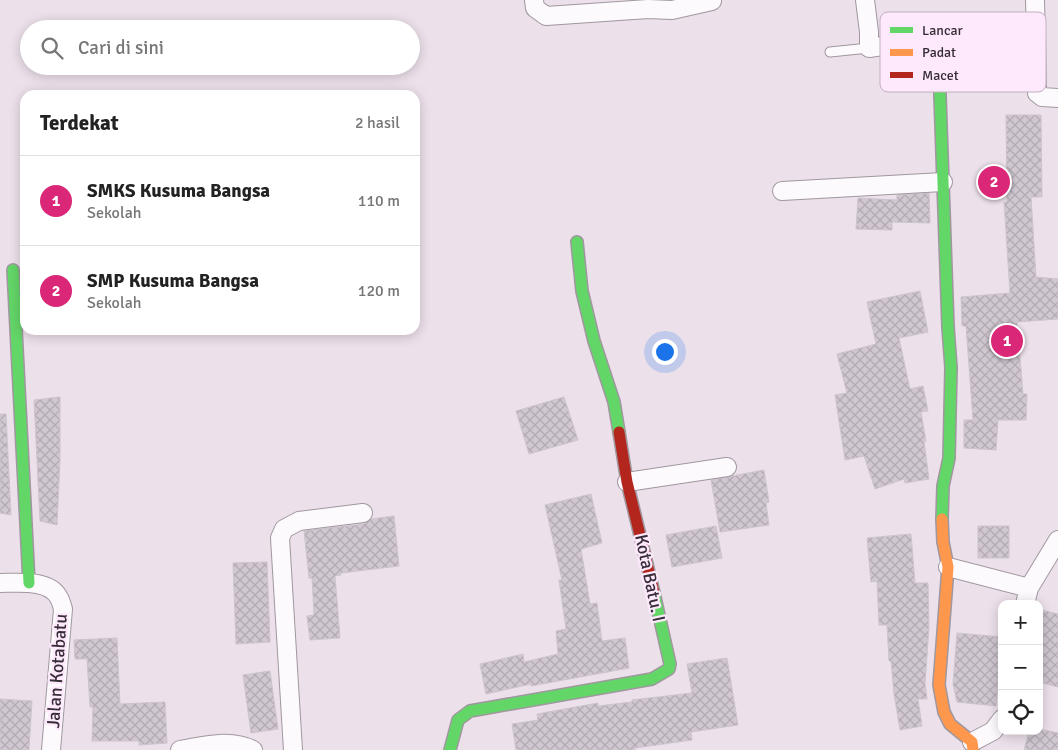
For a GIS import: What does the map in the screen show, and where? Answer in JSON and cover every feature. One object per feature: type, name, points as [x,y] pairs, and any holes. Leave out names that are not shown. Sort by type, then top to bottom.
[{"type":"street","points":[[534,0],[536,8],[546,16],[648,9],[672,10],[714,0]]},
{"type":"street","points":[[865,0],[869,48],[880,46]]},
{"type":"street","points":[[940,92],[951,368],[949,458],[943,486],[942,516],[942,542],[948,567],[939,685],[944,712],[950,724],[973,746],[993,731],[998,724]]},
{"type":"street","points":[[1037,92],[1042,97],[1058,98]]},
{"type":"street","points":[[782,191],[943,182]]},
{"type":"street","name":"Kota Batu. I","points":[[450,750],[458,720],[470,711],[652,679],[669,669],[670,664],[627,482],[614,402],[594,341],[582,291],[577,242]]},
{"type":"street","points":[[13,270],[29,583]]},
{"type":"street","points":[[627,482],[727,467]]},
{"type":"street","points":[[293,750],[280,538],[284,529],[299,521],[363,513]]},
{"type":"street","points":[[948,567],[1027,596],[1058,540]]},
{"type":"street","name":"Jalan Kotabatu","points":[[0,583],[29,583],[50,588],[59,597],[63,609],[51,750]]},
{"type":"street","points":[[180,750],[219,744],[234,744],[252,750]]},
{"type":"lane","points":[[830,52],[869,48]]},
{"type":"building","points":[[1006,115],[1041,115],[1042,197],[1031,197],[1036,277],[1058,279],[1058,319],[1017,322],[1023,394],[1027,394],[1026,420],[998,420],[996,450],[964,448],[964,420],[973,420],[966,326],[962,326],[961,297],[1010,293],[1004,202],[1007,202]]},
{"type":"building","points":[[929,193],[930,223],[892,222],[892,230],[856,229],[858,198],[897,200],[897,195]]},
{"type":"building","points":[[920,291],[928,332],[899,338],[910,389],[923,386],[928,411],[921,412],[926,441],[924,441],[929,479],[905,483],[904,479],[875,489],[864,456],[845,460],[835,395],[847,393],[837,354],[876,344],[867,302]]},
{"type":"building","points":[[60,397],[57,525],[40,521],[34,400]]},
{"type":"building","points":[[564,397],[578,440],[529,454],[516,411]]},
{"type":"building","points":[[0,414],[6,414],[11,515],[0,513]]},
{"type":"building","points":[[764,470],[769,502],[766,503],[769,525],[720,532],[711,480]]},
{"type":"building","points":[[591,494],[602,543],[581,549],[590,604],[597,603],[602,641],[625,638],[629,668],[531,686],[531,684],[486,694],[480,664],[523,654],[524,662],[558,654],[556,631],[566,629],[559,580],[562,580],[545,505]]},
{"type":"building","points":[[394,516],[399,566],[341,573],[341,575],[335,576],[340,638],[310,640],[307,616],[314,615],[312,578],[309,578],[304,531],[364,524],[372,519]]},
{"type":"building","points":[[716,526],[722,558],[672,567],[666,535]]},
{"type":"building","points":[[978,526],[1009,526],[1009,558],[978,558]]},
{"type":"building","points":[[911,534],[915,583],[928,583],[929,627],[925,684],[927,699],[918,699],[922,726],[900,730],[891,661],[889,661],[887,625],[879,625],[877,581],[871,582],[867,538]]},
{"type":"building","points":[[267,562],[270,642],[236,644],[233,563]]},
{"type":"building","points":[[1043,610],[1058,614],[1058,687],[1043,683]]},
{"type":"building","points":[[957,633],[998,637],[996,706],[957,702],[953,684]]},
{"type":"building","points":[[117,638],[120,704],[165,702],[167,743],[139,745],[139,741],[92,741],[93,707],[90,707],[87,659],[75,659],[74,640]]},
{"type":"building","points":[[727,658],[738,725],[691,732],[692,740],[635,748],[635,750],[516,750],[512,724],[538,720],[537,714],[598,703],[598,706],[692,693],[687,664]]},
{"type":"building","points":[[270,671],[278,729],[251,733],[243,675]]},
{"type":"building","points":[[0,699],[32,701],[29,750],[0,750]]},
{"type":"building","points":[[1043,730],[1058,733],[1058,750],[1024,750],[1028,735],[1043,735]]},
{"type":"traffic: fast","points":[[940,92],[951,368],[949,458],[943,486],[942,519]]},
{"type":"traffic: fast","points":[[577,242],[582,291],[594,341],[614,402],[619,432]]},
{"type":"traffic: fast","points":[[13,270],[29,583]]},
{"type":"traffic: fast","points":[[450,750],[458,720],[470,711],[652,679],[669,669],[670,664],[654,593]]},
{"type":"traffic: slow","points":[[942,519],[943,542],[948,567],[939,685],[944,712],[950,724],[972,742],[973,750]]},
{"type":"traffic: jam","points":[[619,432],[627,482],[654,593]]},
{"type":"place","name":"SMP Kusuma Bangsa","points":[[994,182]]},
{"type":"place","name":"SMKS Kusuma Bangsa","points":[[1007,341]]}]
